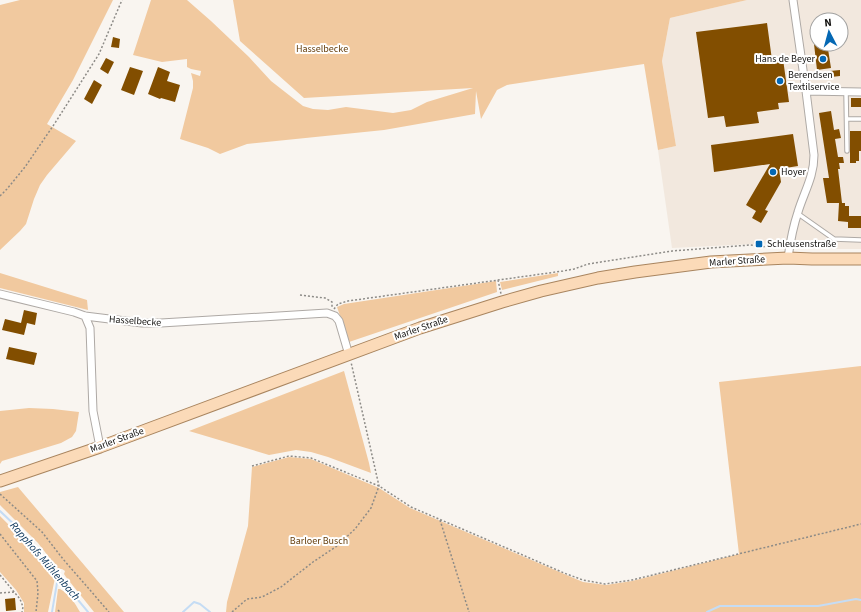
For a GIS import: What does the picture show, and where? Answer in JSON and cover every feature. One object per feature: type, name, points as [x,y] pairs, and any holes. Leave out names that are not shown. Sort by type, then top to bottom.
[{"type":"main road","name":"Marler Straße","points":[[0,480],[100,447],[420,328],[502,302],[578,282],[635,272],[711,262],[788,258],[861,259]]},
{"type":"street","points":[[788,258],[790,241],[797,213],[812,174],[814,162],[793,0]]},
{"type":"street","points":[[806,91],[861,92]]},
{"type":"street","name":"Hasselbecke","points":[[0,294],[85,316],[152,324],[324,313],[332,314]]},
{"type":"street","points":[[332,314],[339,321],[349,354]]},
{"type":"street","points":[[85,316],[90,328],[93,411],[100,447]]},
{"type":"lane","points":[[846,92],[847,151]]},
{"type":"lane","points":[[846,118],[861,119]]},
{"type":"lane","points":[[797,213],[834,239],[861,240]]},
{"type":"path","points":[[0,196],[24,167],[55,123],[99,54],[122,0]]},
{"type":"path","points":[[332,314],[334,308],[338,304],[348,301],[563,271],[588,264],[672,251],[750,245],[767,246],[790,241]]},
{"type":"path","points":[[498,280],[502,302]]},
{"type":"path","points":[[300,295],[325,298],[332,302],[332,314]]},
{"type":"path","points":[[232,612],[247,599],[262,597],[280,587],[337,546],[355,529],[371,508],[379,486],[349,354]]},
{"type":"path","points":[[252,466],[289,456],[311,458],[379,486],[411,507],[440,520],[564,573],[584,580],[605,584],[632,580],[861,524]]},
{"type":"path","points":[[0,494],[42,532],[63,559],[109,612]]},
{"type":"path","points":[[440,520],[469,612]]},
{"type":"path","points":[[0,534],[37,581],[38,594],[36,612]]},
{"type":"path","points":[[0,575],[20,598],[23,607],[22,612]]},
{"type":"path","points":[[0,593],[14,592]]},
{"type":"shaded area","points":[[747,0],[861,0],[861,249],[806,249],[774,243],[672,248],[658,150],[676,146],[662,61],[670,18]]},
{"type":"green space","points":[[20,0],[113,0],[73,80],[47,124],[76,141],[40,185],[26,224],[0,250],[0,5]]},
{"type":"green space","name":"Hasselbecke","points":[[151,0],[187,0],[249,57],[271,81],[303,106],[313,109],[328,110],[346,107],[393,113],[411,110],[427,102],[473,88],[304,98],[240,41],[233,0],[747,0],[670,18],[662,61],[676,146],[658,150],[644,64],[507,85],[497,90],[481,119],[476,91],[475,114],[384,130],[247,144],[220,154],[208,148],[180,139],[193,88],[191,73],[200,76],[201,71],[187,67],[187,59],[162,62],[133,55]]},
{"type":"green space","points":[[0,273],[87,300],[88,310],[0,288]]},
{"type":"green space","points":[[558,273],[558,276],[502,290],[500,282]]},
{"type":"green space","points":[[496,281],[497,292],[349,342],[337,307],[344,304]]},
{"type":"green space","name":"Barloer Busch","points":[[861,366],[861,612],[226,612],[227,602],[248,526],[252,467],[289,457],[311,459],[379,488],[410,508],[583,582],[606,585],[632,581],[739,554],[719,382]]},
{"type":"green space","points":[[344,371],[371,473],[311,452],[296,450],[269,455],[189,431]]},
{"type":"green space","points":[[29,408],[79,412],[76,431],[72,437],[61,443],[2,461],[0,464],[0,411]]},
{"type":"green space","points":[[18,487],[124,612],[94,612],[66,577],[64,574],[65,571],[59,569],[55,565],[38,543],[0,505],[0,492]]},
{"type":"green space","points":[[0,516],[55,578],[48,612],[24,612],[24,603],[16,590],[0,572]]},
{"type":"green space","points":[[58,589],[69,596],[80,612],[55,612]]},
{"type":"building","points":[[767,23],[772,60],[783,59],[789,102],[778,103],[779,109],[757,112],[759,123],[726,127],[724,116],[708,118],[696,32]]},
{"type":"building","points":[[113,37],[120,39],[119,48],[111,47]]},
{"type":"building","name":"Hans de Beyer","points":[[815,52],[828,52],[831,68],[817,70]]},
{"type":"building","points":[[106,58],[114,62],[108,74],[100,69]]},
{"type":"building","points":[[130,67],[143,71],[134,95],[121,90]]},
{"type":"building","points":[[158,67],[170,72],[167,81],[180,85],[175,102],[160,99],[148,94]]},
{"type":"building","points":[[840,70],[840,76],[831,77],[830,71]]},
{"type":"building","points":[[94,80],[102,85],[92,104],[84,99]]},
{"type":"building","points":[[851,98],[861,98],[861,107],[851,107]]},
{"type":"building","points":[[831,111],[834,130],[839,129],[841,138],[835,139],[838,157],[843,157],[844,163],[839,163],[840,169],[838,169],[842,203],[845,203],[845,206],[849,206],[849,216],[861,216],[861,228],[848,228],[848,222],[838,221],[839,203],[827,203],[823,178],[829,178],[819,113]]},
{"type":"building","points":[[850,131],[861,131],[861,151],[859,151],[859,161],[856,161],[856,163],[850,163]]},
{"type":"building","points":[[793,134],[798,166],[779,169],[781,182],[765,210],[768,211],[761,223],[752,218],[756,211],[746,205],[770,164],[714,172],[711,145]]},
{"type":"building","points":[[24,310],[37,313],[35,325],[27,323],[24,335],[2,330],[5,319],[21,323]]},
{"type":"building","points":[[9,347],[37,353],[34,365],[6,359]]},
{"type":"building","points":[[15,598],[16,610],[6,611],[5,599]]},
{"type":"waterway","name":"Rapphofs Mühlenbach","points":[[0,511],[19,529],[88,612]]},
{"type":"waterway","points":[[52,612],[58,577]]},
{"type":"waterway","points":[[707,612],[720,606],[818,606],[856,599],[861,600]]},
{"type":"waterway","points":[[183,612],[194,602],[200,604],[210,612]]},
{"type":"place","name":"Hans de Beyer","points":[[823,59]]},
{"type":"place","name":"Berendsen Textilservice","points":[[780,81]]},
{"type":"place","name":"Hoyer","points":[[773,172]]},
{"type":"place","name":"Schleusenstraße","points":[[759,244]]}]
